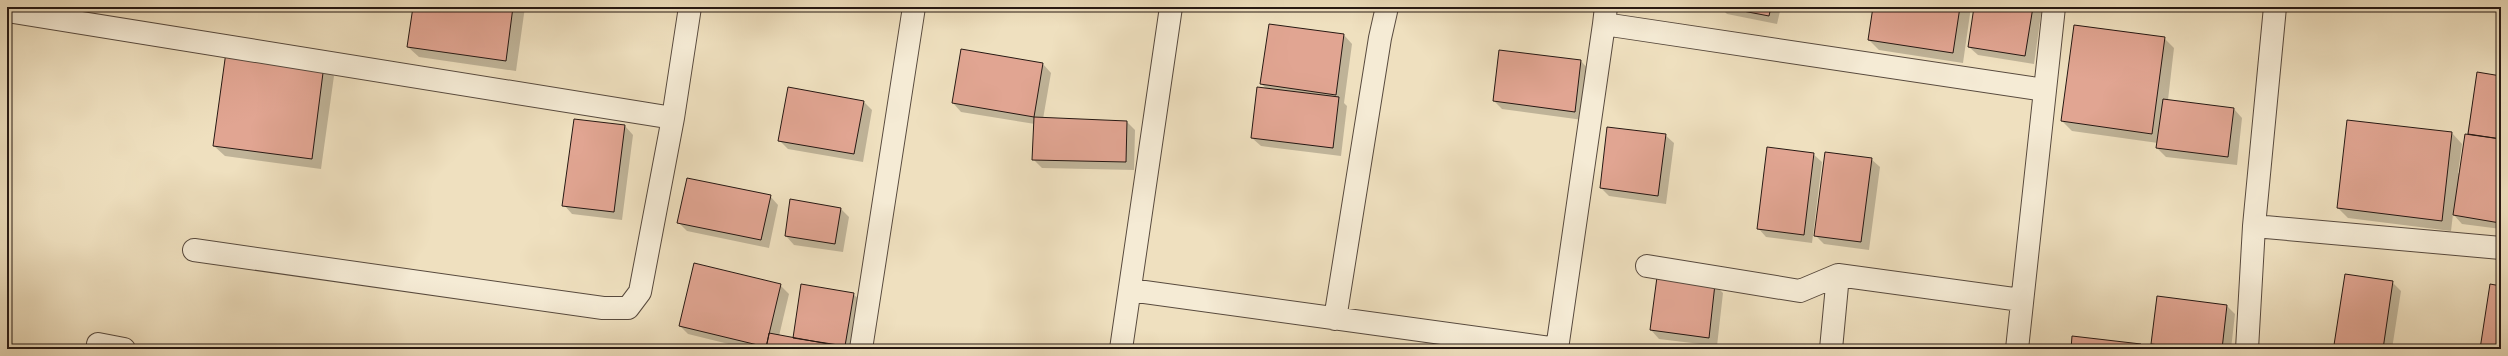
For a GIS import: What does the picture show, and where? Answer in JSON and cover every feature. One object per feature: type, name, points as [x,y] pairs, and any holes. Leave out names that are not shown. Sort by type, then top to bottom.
[{"type":"street","points":[[194,250],[603,308],[628,308],[640,292],[673,118],[690,7]]},
{"type":"street","points":[[861,349],[914,7]]},
{"type":"street","points":[[1121,349],[1171,7]]},
{"type":"street","points":[[1334,319],[1380,38],[1387,7]]},
{"type":"street","points":[[2017,349],[2021,300],[2054,7]]},
{"type":"street","points":[[2248,349],[2254,226],[2275,7]]},
{"type":"street","points":[[7,11],[673,118]]},
{"type":"street","points":[[1130,290],[1557,349],[1605,15],[2045,90]]},
{"type":"street","points":[[2254,226],[2501,248]]},
{"type":"street","points":[[1647,266],[1800,291],[1838,275],[2021,300]]},
{"type":"street","points":[[1831,349],[1838,275]]},
{"type":"street","points":[[98,344],[124,349]]},
{"type":"building","points":[[413,7],[513,7],[506,61],[407,47]]},
{"type":"building","points":[[1722,7],[1771,7],[1769,16]]},
{"type":"building","points":[[1873,7],[1960,7],[1953,53],[1868,40]]},
{"type":"building","points":[[1974,7],[2033,7],[2025,56],[1968,47]]},
{"type":"building","points":[[1269,24],[1344,34],[1336,95],[1260,84]]},
{"type":"building","points":[[2074,25],[2165,37],[2152,134],[2061,121]]},
{"type":"building","points":[[961,49],[1043,63],[1034,117],[952,103]]},
{"type":"building","points":[[1499,50],[1581,60],[1575,112],[1493,101]]},
{"type":"building","points":[[226,52],[324,65],[312,159],[213,146]]},
{"type":"building","points":[[2477,72],[2501,76],[2501,139],[2468,134]]},
{"type":"building","points":[[788,87],[864,101],[854,154],[778,141]]},
{"type":"building","points":[[1257,87],[1339,97],[1333,148],[1251,138]]},
{"type":"building","points":[[2163,99],[2234,108],[2228,157],[2156,148]]},
{"type":"building","points":[[1034,117],[1127,121],[1126,162],[1032,160]]},
{"type":"building","points":[[574,119],[625,125],[614,212],[562,206]]},
{"type":"building","points":[[2347,120],[2452,132],[2442,221],[2337,208]]},
{"type":"building","points":[[1607,127],[1666,134],[1658,196],[1600,188]]},
{"type":"building","points":[[2465,134],[2501,139],[2500,223],[2453,215]]},
{"type":"building","points":[[1767,147],[1814,153],[1804,235],[1757,229]]},
{"type":"building","points":[[1825,152],[1872,158],[1861,242],[1814,236]]},
{"type":"building","points":[[687,178],[771,195],[761,240],[677,223]]},
{"type":"building","points":[[790,199],[841,208],[835,244],[785,236]]},
{"type":"building","points":[[694,263],[781,284],[766,347],[679,326]]},
{"type":"building","points":[[2345,274],[2393,281],[2383,349],[2357,349],[2334,345]]},
{"type":"building","points":[[1657,277],[1715,284],[1709,338],[1650,330]]},
{"type":"building","points":[[801,284],[854,293],[845,346],[793,338]]},
{"type":"building","points":[[2490,284],[2501,286],[2501,349],[2480,349]]},
{"type":"building","points":[[2157,296],[2227,305],[2222,349],[2195,349],[2151,344]]},
{"type":"building","points":[[769,333],[850,348],[766,349]]},
{"type":"building","points":[[2072,336],[2141,344],[2140,349],[2071,349]]}]
